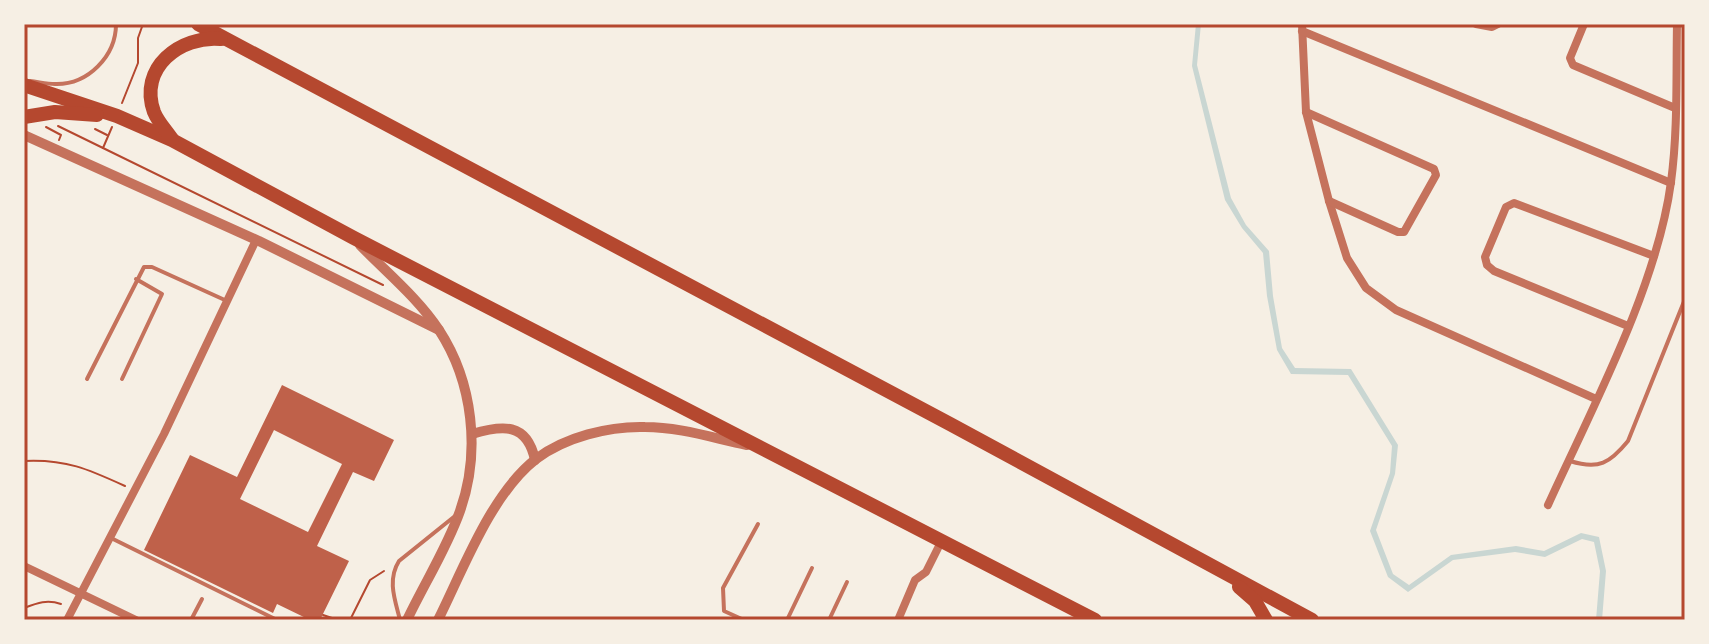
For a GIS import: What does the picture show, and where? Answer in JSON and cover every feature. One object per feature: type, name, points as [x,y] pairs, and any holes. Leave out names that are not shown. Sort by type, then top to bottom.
[{"type":"highway","points":[[198,24],[1312,620]]},
{"type":"highway","points":[[172,140],[155,115],[153,105],[152,85],[159,66],[172,51],[190,41],[209,38],[229,40]]},
{"type":"highway","points":[[24,82],[172,140],[753,446],[1095,620]]},
{"type":"highway","points":[[24,117],[55,112],[114,115]]},
{"type":"highway","points":[[1225,573],[1255,601],[1266,620]]},
{"type":"street","points":[[1476,24],[1495,26]]},
{"type":"street","points":[[1584,24],[1570,58],[1573,65],[1675,108]]},
{"type":"street","points":[[1548,505],[1628,326],[1654,256],[1671,183],[1676,24]]},
{"type":"street","points":[[1596,399],[1396,310],[1366,288],[1347,258],[1306,112],[1302,27],[1671,183]]},
{"type":"street","points":[[1306,112],[1434,169],[1436,175],[1404,232],[1329,201]]},
{"type":"street","points":[[24,135],[256,240],[439,330]]},
{"type":"street","points":[[1628,326],[1494,271],[1487,265],[1485,257],[1506,207],[1514,203],[1654,256]]},
{"type":"street","points":[[354,238],[439,330],[456,363],[467,398],[472,434],[467,486],[460,512],[407,620]]},
{"type":"street","points":[[67,620],[111,538],[256,240]]},
{"type":"street","points":[[472,434],[496,427],[518,432],[526,439],[535,460]]},
{"type":"street","points":[[438,620],[489,518],[509,488],[535,460],[588,435],[626,427],[676,429],[753,446]]},
{"type":"street","points":[[898,620],[915,580],[926,572],[942,540]]},
{"type":"street","points":[[24,566],[136,620]]},
{"type":"lane","points":[[24,82],[55,85],[73,82],[89,74],[103,62],[112,47],[116,24]]},
{"type":"lane","points":[[87,379],[144,267],[152,267],[227,301]]},
{"type":"lane","points":[[122,379],[162,294],[136,279]]},
{"type":"lane","points":[[1568,461],[1599,465],[1613,459],[1628,441],[1685,299]]},
{"type":"lane","points":[[400,620],[392,583],[393,571],[399,561],[460,512]]},
{"type":"lane","points":[[744,620],[724,611],[723,588],[758,524]]},
{"type":"lane","points":[[111,538],[277,620]]},
{"type":"lane","points":[[787,620],[812,568]]},
{"type":"lane","points":[[829,620],[847,582]]},
{"type":"lane","points":[[191,620],[202,599]]},
{"type":"path","points":[[103,148],[384,286]]},
{"type":"path","points":[[24,461],[75,464],[126,486]]},
{"type":"path","points":[[350,620],[370,580],[385,570],[393,571]]},
{"type":"path","points":[[24,608],[53,601],[64,605]]},
{"type":"path","points":[[323,615],[338,620]]},
{"type":"shaded area","points":[[1196,24],[1201,24],[1197,65],[1231,198],[1246,225],[1269,251],[1282,348],[1295,368],[1351,369],[1398,445],[1395,474],[1376,530],[1393,574],[1409,585],[1451,555],[1516,546],[1544,551],[1581,533],[1599,537],[1606,571],[1602,620],[1596,620],[1600,571],[1594,542],[1582,539],[1545,557],[1515,552],[1453,560],[1408,592],[1388,577],[1370,531],[1390,473],[1392,446],[1348,375],[1291,374],[1277,350],[1263,253],[1242,228],[1225,200],[1192,66]]},
{"type":"building","points":[[282,385],[394,440],[374,481],[353,472],[317,546],[349,561],[320,620],[310,620],[277,604],[273,613],[144,550],[190,455],[237,477]],"holes":[[[274,430],[342,464],[308,532],[240,499]]]}]
